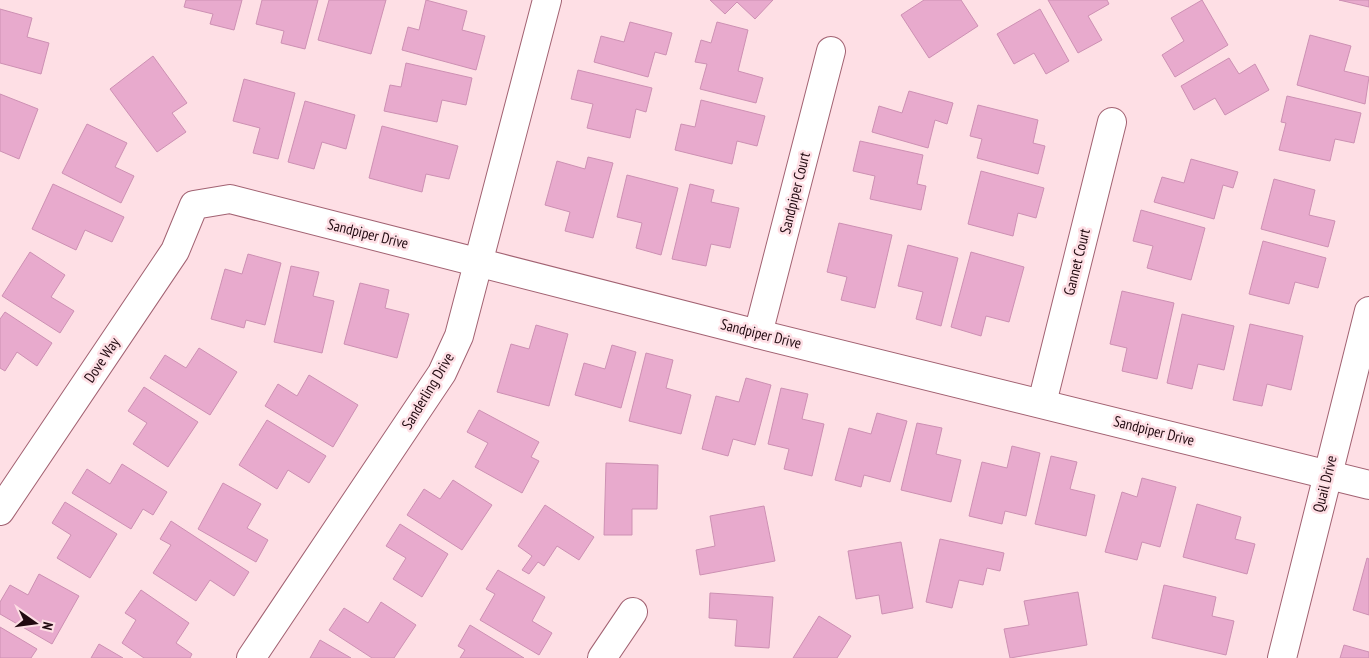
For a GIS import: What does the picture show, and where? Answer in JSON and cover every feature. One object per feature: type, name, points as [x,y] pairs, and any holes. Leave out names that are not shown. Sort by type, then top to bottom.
[{"type":"street","name":"Sanderling Drive","points":[[251,658],[442,373],[460,336],[547,0]]},
{"type":"street","name":"Sandpiper Court","points":[[758,334],[831,51]]},
{"type":"street","name":"Gannet Court","points":[[1042,403],[1112,122]]},
{"type":"street","name":"Sandpiper Drive","points":[[194,204],[230,199],[758,334],[1042,403],[1369,486]]},
{"type":"street","name":"Dove Way","points":[[0,511],[175,251],[194,204]]},
{"type":"street","name":"Quail Drive","points":[[1282,658],[1369,311]]},
{"type":"street","points":[[602,658],[633,612]]},
{"type":"building","points":[[186,0],[242,0],[234,30],[210,24],[213,14],[184,7]]},
{"type":"building","points":[[262,0],[318,0],[305,49],[281,43],[284,31],[256,24]]},
{"type":"building","points":[[329,0],[386,0],[371,54],[318,40]]},
{"type":"building","points":[[426,0],[467,11],[462,30],[485,36],[476,70],[402,50],[408,27],[419,30]]},
{"type":"building","points":[[710,0],[773,0],[755,19],[737,2],[725,14]]},
{"type":"building","points":[[924,0],[961,0],[978,26],[929,58],[901,15]]},
{"type":"building","points":[[1048,0],[1107,0],[1109,4],[1088,16],[1102,40],[1078,53]]},
{"type":"building","points":[[1202,0],[1228,45],[1175,77],[1162,55],[1184,41],[1171,18]]},
{"type":"building","points":[[1339,0],[1369,0],[1369,7]]},
{"type":"building","points":[[0,9],[32,18],[27,37],[49,43],[41,74],[0,63]]},
{"type":"building","points":[[1040,9],[1069,61],[1046,74],[1034,53],[1014,64],[997,34]]},
{"type":"building","points":[[630,22],[672,33],[666,55],[655,52],[648,77],[594,62],[601,36],[624,42]]},
{"type":"building","points":[[717,22],[748,30],[738,71],[763,78],[756,103],[700,89],[707,64],[695,62],[701,40],[711,43]]},
{"type":"building","points":[[1310,35],[1351,46],[1344,71],[1369,77],[1365,104],[1297,85]]},
{"type":"building","points":[[153,56],[187,103],[172,113],[186,132],[157,152],[110,89]]},
{"type":"building","points":[[1229,58],[1239,74],[1255,64],[1269,90],[1225,115],[1215,98],[1194,110],[1181,86]]},
{"type":"building","points":[[406,63],[472,78],[466,105],[442,100],[437,122],[384,111],[390,85],[401,87]]},
{"type":"building","points":[[578,70],[652,88],[646,112],[636,109],[630,138],[587,128],[593,104],[571,99]]},
{"type":"building","points":[[244,79],[295,93],[278,159],[253,153],[260,128],[233,121]]},
{"type":"building","points":[[909,91],[953,103],[947,124],[935,120],[928,148],[872,132],[879,106],[902,113]]},
{"type":"building","points":[[0,94],[38,109],[19,159],[0,151]]},
{"type":"building","points":[[1287,96],[1361,113],[1354,143],[1335,139],[1330,161],[1279,150],[1286,123],[1281,122]]},
{"type":"building","points":[[701,100],[765,116],[757,146],[737,141],[732,164],[675,150],[681,124],[695,127]]},
{"type":"building","points":[[305,101],[355,115],[346,149],[322,142],[314,169],[288,162]]},
{"type":"building","points":[[978,105],[1038,120],[1033,143],[1045,146],[1038,174],[977,158],[982,139],[970,136]]},
{"type":"building","points":[[87,124],[127,143],[115,167],[134,176],[121,203],[62,173]]},
{"type":"building","points":[[382,126],[458,146],[449,179],[426,174],[422,192],[369,178]]},
{"type":"building","points":[[860,141],[923,155],[917,184],[926,186],[921,210],[870,199],[875,176],[853,171]]},
{"type":"building","points":[[588,157],[613,163],[593,238],[565,231],[570,212],[545,205],[557,161],[585,169]]},
{"type":"building","points":[[1191,159],[1238,172],[1233,188],[1223,185],[1214,219],[1154,202],[1162,177],[1184,183]]},
{"type":"building","points":[[981,171],[1044,188],[1036,218],[1018,213],[1013,236],[968,224]]},
{"type":"building","points":[[627,175],[678,188],[661,255],[636,248],[642,223],[617,217]]},
{"type":"building","points":[[1274,179],[1315,190],[1309,215],[1335,221],[1328,247],[1261,229]]},
{"type":"building","points":[[53,184],[124,217],[112,242],[85,230],[76,250],[32,229]]},
{"type":"building","points":[[690,184],[714,190],[711,202],[739,208],[730,248],[711,244],[706,266],[672,259]]},
{"type":"building","points":[[1141,210],[1205,228],[1191,280],[1147,268],[1153,246],[1133,241]]},
{"type":"building","points":[[839,223],[892,235],[875,308],[841,300],[847,277],[827,272]]},
{"type":"building","points":[[1263,241],[1326,258],[1318,288],[1295,282],[1289,304],[1249,294]]},
{"type":"building","points":[[908,245],[958,258],[941,326],[916,319],[923,292],[898,286]]},
{"type":"building","points":[[30,252],[65,275],[51,297],[74,311],[60,333],[2,296]]},
{"type":"building","points":[[971,252],[1024,267],[1009,322],[986,316],[981,336],[951,327]]},
{"type":"building","points":[[248,254],[281,263],[265,325],[246,320],[244,328],[211,319],[225,269],[242,274]]},
{"type":"building","points":[[291,266],[319,272],[313,296],[334,301],[322,353],[274,342]]},
{"type":"building","points":[[360,283],[389,290],[385,308],[409,314],[397,358],[344,344]]},
{"type":"building","points":[[1122,291],[1174,303],[1157,379],[1122,371],[1127,348],[1110,344]]},
{"type":"building","points":[[5,312],[52,343],[37,366],[17,352],[5,371],[0,368],[0,319]]},
{"type":"building","points":[[1182,314],[1234,326],[1224,370],[1198,364],[1192,389],[1167,383]]},
{"type":"building","points":[[1250,324],[1303,336],[1291,390],[1267,384],[1262,406],[1233,400]]},
{"type":"building","points":[[536,325],[568,334],[549,406],[497,392],[511,344],[529,349]]},
{"type":"building","points":[[612,345],[636,352],[621,408],[575,395],[584,363],[605,369]]},
{"type":"building","points":[[199,348],[237,372],[210,415],[150,378],[165,355],[186,368]]},
{"type":"building","points":[[646,353],[673,360],[666,388],[691,395],[681,434],[629,421]]},
{"type":"building","points":[[309,375],[358,405],[333,447],[265,406],[278,384],[297,396]]},
{"type":"building","points":[[746,378],[771,385],[755,445],[733,439],[728,456],[702,449],[716,396],[739,402]]},
{"type":"building","points":[[144,387],[198,422],[168,467],[133,444],[147,423],[128,411]]},
{"type":"building","points":[[781,388],[808,394],[802,419],[824,424],[812,476],[784,469],[789,449],[768,444]]},
{"type":"building","points":[[479,410],[539,442],[531,457],[539,461],[522,493],[475,467],[488,443],[467,432]]},
{"type":"building","points":[[877,413],[907,421],[890,482],[864,475],[861,487],[835,480],[849,428],[871,434]]},
{"type":"building","points":[[267,420],[326,456],[309,483],[288,470],[277,489],[239,465]]},
{"type":"building","points":[[917,423],[942,428],[936,454],[961,460],[951,502],[901,490]]},
{"type":"building","points":[[1012,446],[1040,453],[1026,516],[1005,511],[1002,524],[969,516],[982,462],[1007,468]]},
{"type":"building","points":[[1051,456],[1077,462],[1070,489],[1095,495],[1086,536],[1035,524]]},
{"type":"building","points":[[606,463],[658,465],[657,509],[632,509],[632,535],[604,535]]},
{"type":"building","points":[[122,464],[167,492],[153,515],[143,509],[131,529],[72,493],[87,469],[110,484]]},
{"type":"building","points":[[1142,478],[1176,487],[1160,547],[1142,542],[1137,560],[1105,552],[1122,492],[1137,497]]},
{"type":"building","points":[[453,480],[492,505],[462,550],[407,515],[424,489],[440,499]]},
{"type":"building","points":[[223,483],[261,504],[247,528],[268,540],[256,562],[198,529]]},
{"type":"building","points":[[65,502],[117,534],[90,578],[57,558],[71,535],[52,523]]},
{"type":"building","points":[[1197,504],[1241,517],[1235,539],[1255,544],[1247,574],[1183,557]]},
{"type":"building","points":[[545,505],[594,537],[579,560],[557,546],[544,566],[538,562],[529,574],[522,570],[532,556],[518,546]]},
{"type":"building","points":[[764,506],[775,561],[700,575],[696,550],[715,546],[710,516]]},
{"type":"building","points":[[171,521],[249,572],[234,596],[210,580],[196,601],[153,573],[171,545],[160,539]]},
{"type":"building","points":[[400,524],[448,554],[422,597],[393,579],[406,558],[386,546]]},
{"type":"building","points":[[940,539],[1004,553],[1000,571],[987,568],[983,585],[959,580],[952,608],[926,602]]},
{"type":"building","points":[[901,542],[913,608],[882,614],[879,595],[856,599],[848,551]]},
{"type":"building","points":[[1367,558],[1369,559],[1369,615],[1353,610]]},
{"type":"building","points":[[498,570],[545,597],[532,621],[552,633],[539,655],[480,620],[495,594],[486,589]]},
{"type":"building","points":[[39,574],[79,596],[52,644],[0,614],[0,602],[10,585],[28,595]]},
{"type":"building","points":[[1164,585],[1216,597],[1212,616],[1234,621],[1226,655],[1152,638]]},
{"type":"building","points":[[141,590],[189,623],[176,643],[192,654],[190,658],[144,658],[122,643],[136,620],[125,613]]},
{"type":"building","points":[[1078,592],[1087,645],[1010,658],[1004,629],[1029,625],[1024,601]]},
{"type":"building","points":[[710,593],[773,597],[769,648],[735,646],[737,620],[709,618]]},
{"type":"building","points":[[381,602],[416,625],[394,658],[372,658],[329,630],[344,608],[368,623]]},
{"type":"building","points":[[819,616],[851,636],[837,658],[793,658]]},
{"type":"building","points":[[470,625],[524,658],[460,658],[465,650],[458,646]]},
{"type":"building","points":[[0,627],[37,649],[31,658],[0,658]]},
{"type":"building","points":[[320,640],[351,658],[310,658]]},
{"type":"building","points":[[99,644],[123,658],[91,658]]},
{"type":"building","points":[[1344,645],[1369,652],[1369,658],[1340,658]]}]
